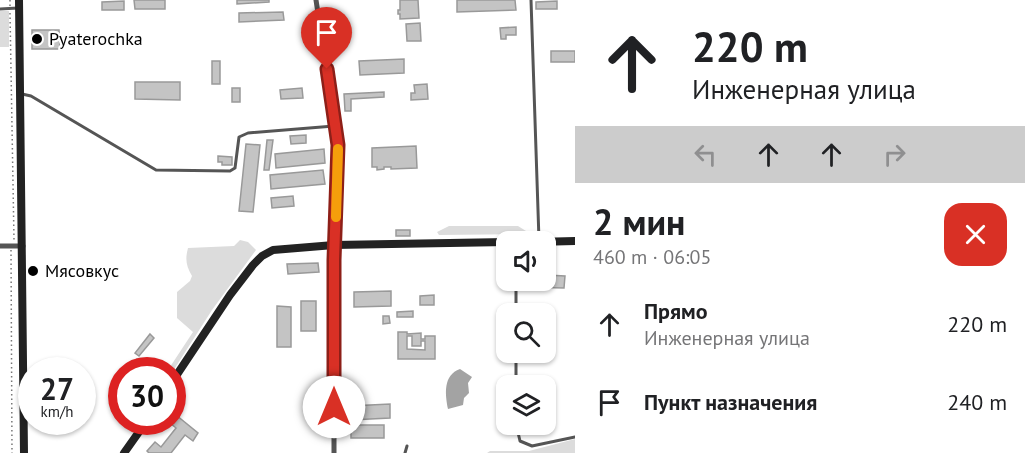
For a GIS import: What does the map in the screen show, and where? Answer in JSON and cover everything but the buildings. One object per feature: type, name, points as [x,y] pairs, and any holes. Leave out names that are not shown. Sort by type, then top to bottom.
[{"type":"street","points":[[316,0],[335,126],[338,170],[334,245],[334,453]]},
{"type":"street","points":[[19,4],[24,453]]},
{"type":"street","points":[[556,242],[575,241]]},
{"type":"street","points":[[186,361],[217,313],[253,265],[273,250],[287,247],[334,245],[496,242]]},
{"type":"street","points":[[0,246],[23,246]]},
{"type":"street","points":[[124,453],[137,435]]},
{"type":"lane","points":[[531,0],[537,231]]},
{"type":"lane","points":[[0,9],[19,4]]},
{"type":"lane","points":[[21,94],[31,96],[156,170],[230,171],[235,168],[239,137],[248,133],[335,126]]},
{"type":"lane","points":[[519,435],[520,441],[532,446],[575,437]]},
{"type":"lane","points":[[405,453],[407,446]]},
{"type":"path","points":[[10,0],[13,246],[12,453]]},
{"type":"shaded area","points":[[0,11],[9,11],[9,47],[0,47]]},
{"type":"shaded area","points":[[449,226],[518,226],[526,231],[496,231],[496,234],[439,235],[437,232]]},
{"type":"shaded area","points":[[240,240],[248,242],[256,250],[212,310],[182,357],[177,357],[193,332],[177,318],[177,292],[190,281],[192,276],[187,262],[188,248],[234,246]]},
{"type":"shaded area","points":[[460,369],[472,377],[468,383],[469,393],[464,398],[463,405],[448,409],[446,386],[454,372]]},
{"type":"shaded area","points":[[575,439],[575,453],[487,453],[490,451],[529,451]]},
{"type":"slow traffic","points":[[336,217],[338,149]]},
{"type":"place","name":"Pyaterochka","points":[[37,39]]},
{"type":"place","name":"Мясовкус","points":[[33,271]]},
{"type":"route","points":[[327,69],[338,145],[334,260],[334,407]]}]
